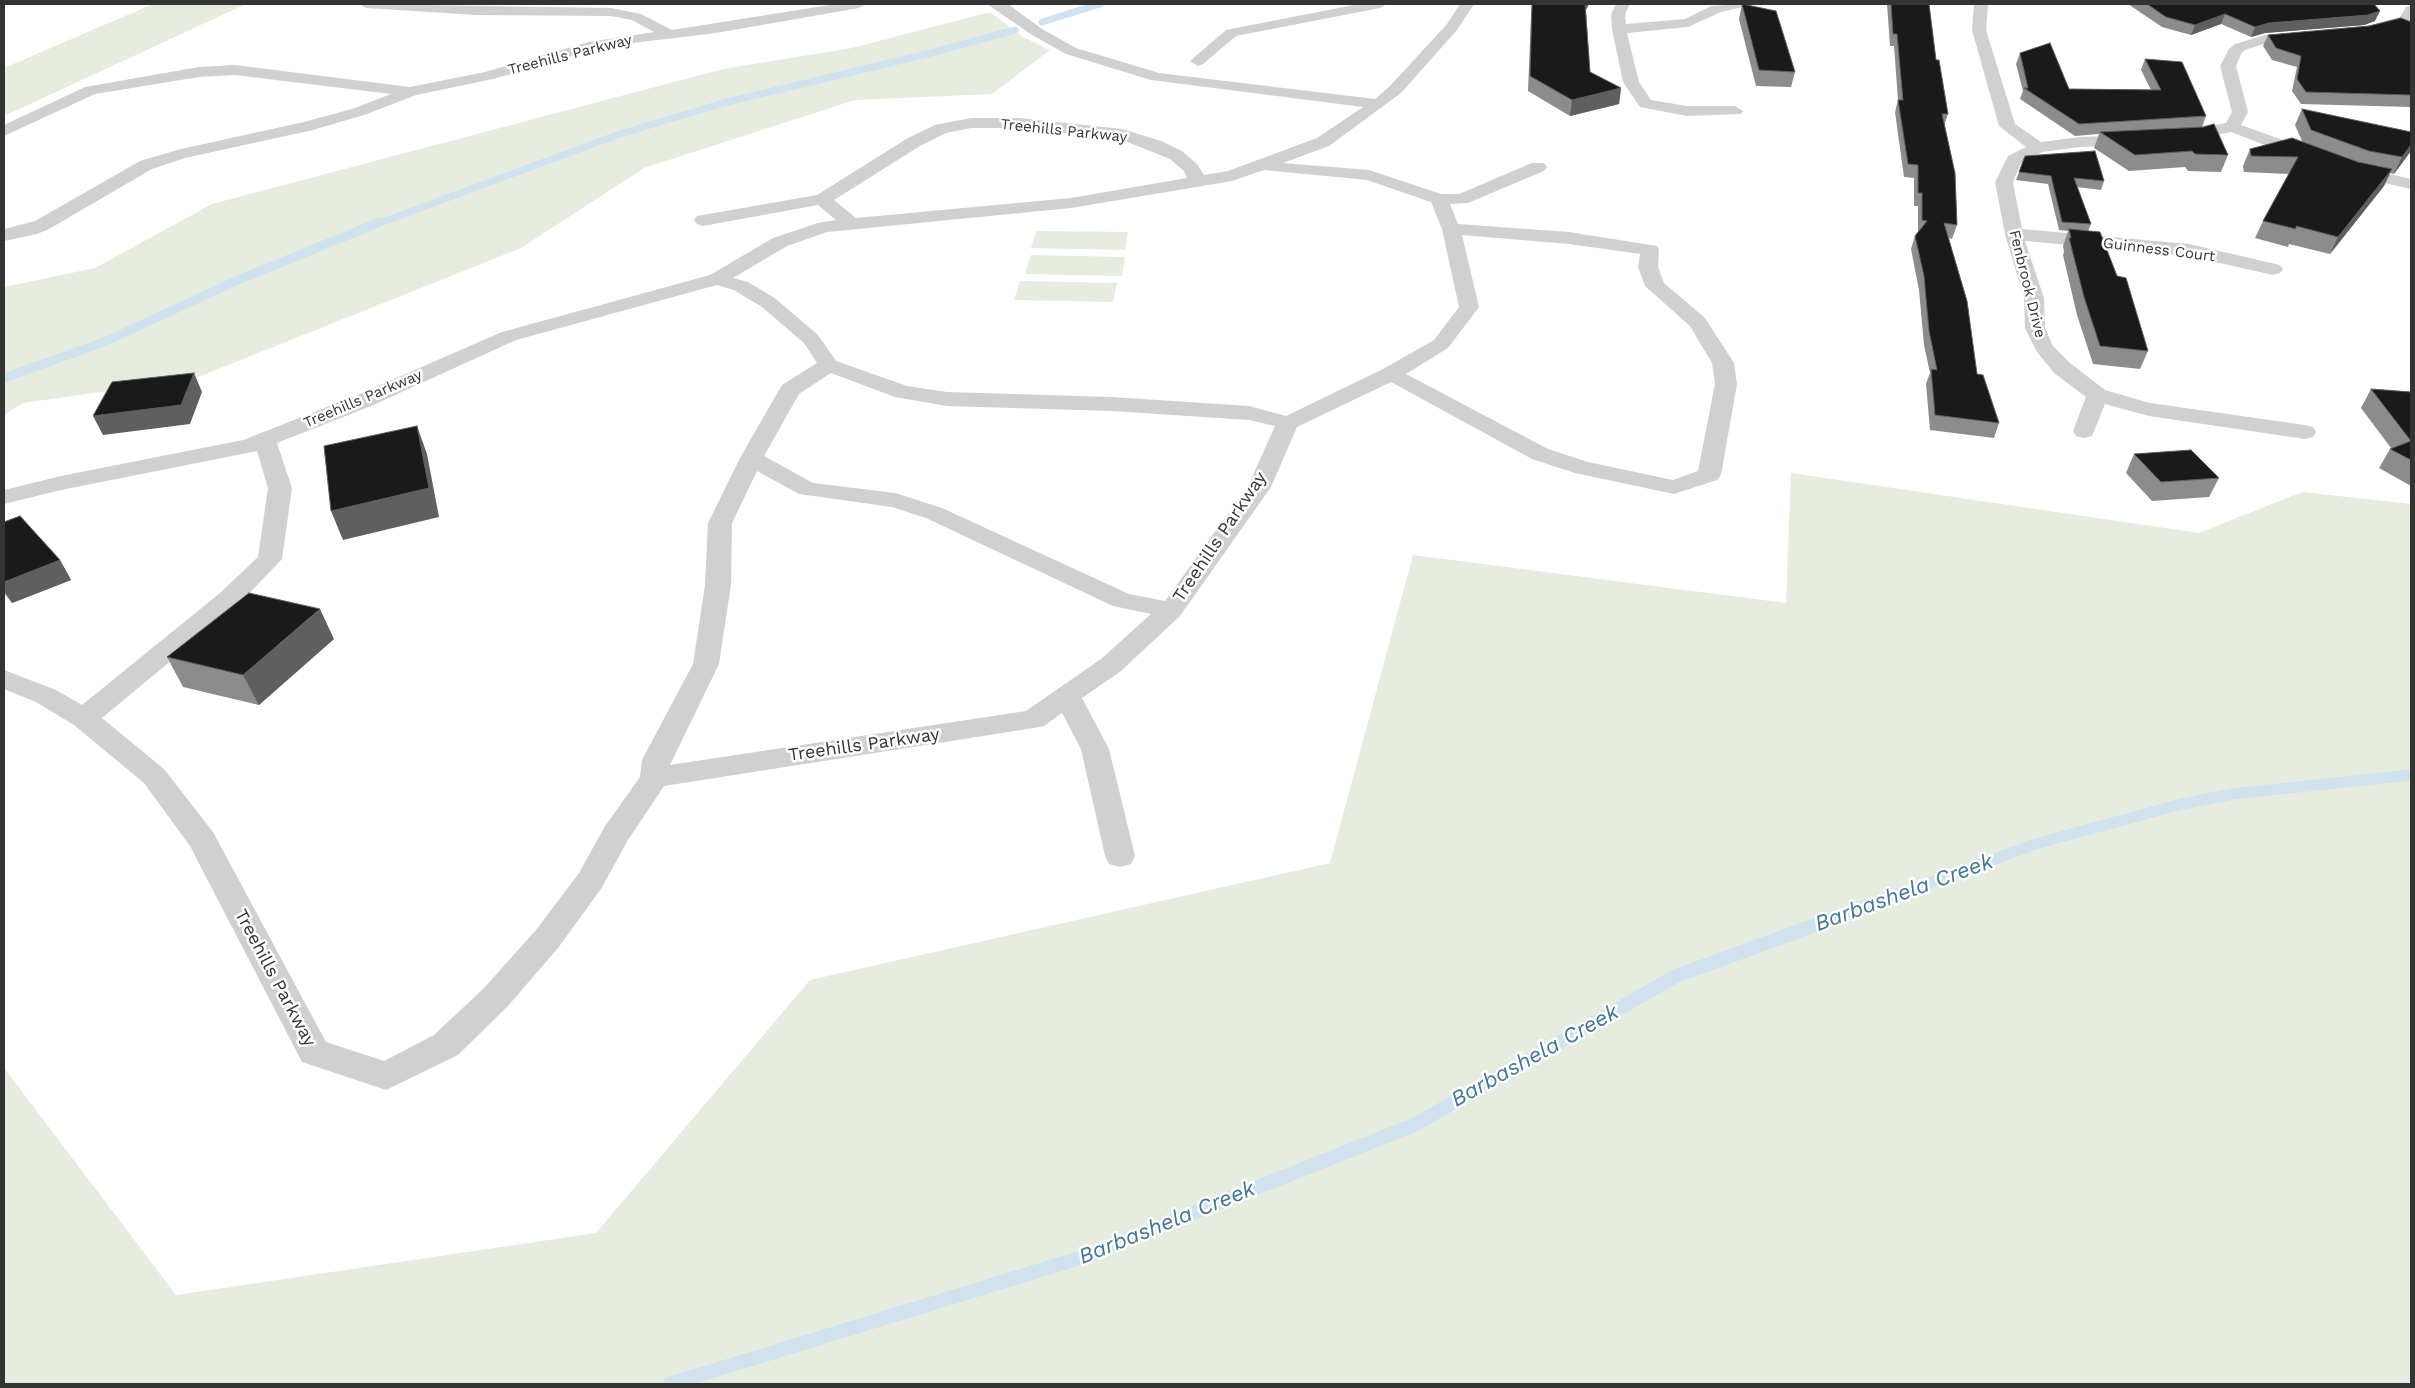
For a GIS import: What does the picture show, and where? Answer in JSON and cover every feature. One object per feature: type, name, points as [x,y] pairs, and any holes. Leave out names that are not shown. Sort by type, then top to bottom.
[{"type":"street","name":"Treehills Parkway","points":[[366,4],[494,12],[612,12],[636,17],[669,34]]},
{"type":"street","name":"Treehills Parkway","points":[[4,235],[30,230],[42,225],[146,165],[181,154],[352,113],[412,91],[487,76],[589,47],[725,27],[859,4]]},
{"type":"street","points":[[994,4],[1004,7],[1037,32],[1071,51],[1157,77],[1378,104]]},
{"type":"street","points":[[1198,61],[1231,33],[1380,4]]},
{"type":"street","name":"Treehills Parkway","points":[[4,497],[61,483],[249,446],[363,401],[509,336],[717,279],[780,242],[825,227],[1071,203],[1232,176],[1323,142],[1378,104],[1396,90],[1452,27],[1467,4]]},
{"type":"street","points":[[1623,4],[1618,14],[1619,29],[1632,82],[1646,104],[1687,111],[1735,111]]},
{"type":"street","points":[[1619,29],[1688,23],[1716,9],[1736,4]]},
{"type":"street","points":[[1981,4],[1979,30],[2007,126],[2038,147]]},
{"type":"street","points":[[2354,32],[2406,20],[2411,10]]},
{"type":"street","points":[[2232,127],[2240,112],[2228,66],[2234,52],[2240,47],[2265,39],[2314,35]]},
{"type":"street","name":"Treehills Parkway","points":[[4,131],[91,90],[199,72],[235,70],[412,91]]},
{"type":"street","name":"Treehills Parkway","points":[[822,199],[914,142],[941,129],[971,123],[1020,123],[1122,134],[1155,144],[1176,155],[1191,168],[1198,182]]},
{"type":"street","points":[[2167,138],[2196,136],[2232,127],[2322,160]]},
{"type":"street","name":"Fenbrook Drive","points":[[2147,140],[2080,142],[2038,147],[2014,160],[2004,182],[2014,234],[2034,298],[2035,328],[2044,348],[2062,368],[2097,396],[2149,409],[2305,432]]},
{"type":"street","name":"Treehills Parkway","points":[[1259,166],[1369,175],[1439,199]]},
{"type":"street","points":[[2340,166],[2411,184]]},
{"type":"street","points":[[717,279],[740,286],[769,303],[811,339],[829,365],[903,392],[947,399],[1032,400],[1249,413],[1288,423],[1391,374],[1441,344],[1469,307],[1451,229],[1439,199],[1462,198],[1538,167]]},
{"type":"street","points":[[703,220],[822,199],[851,224]]},
{"type":"street","points":[[1391,374],[1540,454],[1583,468],[1674,487],[1709,475],[1726,384],[1723,363],[1698,322],[1655,286],[1648,267],[1650,250],[1569,238],[1451,229]]},
{"type":"street","name":"Guinness Court","points":[[2014,234],[2189,250],[2273,269]]},
{"type":"street","name":"Treehills Parkway","points":[[4,679],[46,696],[84,718],[154,776],[202,840],[314,1052],[386,1076],[446,1045],[496,997],[547,939],[590,881],[616,834],[654,778],[656,760],[706,664],[718,585],[720,523],[751,458],[790,390],[829,365]]},
{"type":"street","points":[[2084,431],[2097,396]]},
{"type":"street","name":"Treehills Parkway","points":[[654,778],[697,769],[1034,720],[1111,666],[1171,610],[1259,487],[1288,423]]},
{"type":"street","points":[[84,718],[229,599],[270,559],[280,488],[265,440]]},
{"type":"street","points":[[751,458],[807,489],[895,500],[934,513],[1122,600],[1171,610]]},
{"type":"street","points":[[1067,696],[1095,749],[1120,856]]},
{"type":"shaded area","points":[[153,4],[246,4],[4,116],[4,68]]},
{"type":"shaded area","points":[[990,12],[1023,37],[1050,50],[992,94],[855,100],[644,168],[521,248],[193,379],[23,403],[4,415],[4,287],[95,268],[212,204],[723,69],[852,48]]},
{"type":"shaded area","points":[[1036,231],[1128,232],[1125,250],[1031,248]]},
{"type":"shaded area","points":[[1031,255],[1125,257],[1122,276],[1025,274]]},
{"type":"shaded area","points":[[1020,281],[1117,283],[1113,302],[1014,300]]},
{"type":"shaded area","points":[[1791,473],[2199,533],[2302,492],[2411,504],[2411,1384],[4,1384],[4,1068],[176,1295],[596,1233],[810,980],[1330,863],[1413,555],[1786,603]]},
{"type":"building","points":[[1532,4],[1585,4],[1590,72],[1621,88],[1572,100],[1530,76]]},
{"type":"building","points":[[1742,4],[1776,11],[1795,72],[1759,70]]},
{"type":"building","points":[[1891,4],[1929,4],[1936,60],[1939,60],[1948,114],[1942,114],[1955,173],[1957,225],[1944,223],[1967,301],[1977,374],[1983,375],[1999,423],[1935,415],[1931,369],[1937,370],[1929,331],[1924,276],[1915,236],[1927,221],[1922,220],[1922,193],[1918,193],[1918,165],[1908,164],[1898,100],[1903,100],[1897,34],[1893,34]]},
{"type":"building","points":[[2147,4],[2374,4],[2380,11],[2368,15],[2269,23],[2255,27],[2225,14],[2195,25],[2166,17]]},
{"type":"building","points":[[2401,18],[2411,22],[2411,95],[2306,92],[2297,79],[2301,56],[2276,48],[2268,35],[2369,26]]},
{"type":"building","points":[[2050,43],[2069,89],[2161,90],[2145,59],[2182,62],[2206,116],[2079,124],[2024,88],[2028,88],[2020,53]]},
{"type":"building","points":[[2302,109],[2411,132],[2411,145],[2402,157],[2369,151],[2311,130]]},
{"type":"building","points":[[2214,124],[2228,155],[2195,154],[2192,151],[2135,155],[2100,132],[2203,127]]},
{"type":"building","points":[[2292,138],[2358,162],[2392,169],[2338,237],[2296,226],[2296,229],[2263,221],[2298,157],[2251,156],[2250,149]]},
{"type":"building","points":[[2095,151],[2104,181],[2074,178],[2091,224],[2062,222],[2051,176],[2019,172],[2025,156]]},
{"type":"building","points":[[2069,229],[2100,232],[2117,276],[2126,278],[2148,351],[2100,346],[2084,297],[2069,238],[2071,238]]},
{"type":"building","points":[[194,373],[181,405],[93,416],[112,382]]},
{"type":"building","points":[[2371,389],[2411,392],[2411,441]]},
{"type":"building","points":[[417,426],[429,488],[331,511],[324,446]]},
{"type":"building","points":[[2411,441],[2411,460],[2390,449]]},
{"type":"building","points":[[2191,450],[2219,478],[2161,482],[2134,454]]},
{"type":"building","points":[[20,516],[60,560],[4,582],[4,522]]},
{"type":"building","points":[[249,593],[320,609],[243,675],[167,657]]},
{"type":"waterway","points":[[1042,22],[1100,4]]},
{"type":"waterway","points":[[377,224],[617,135],[723,103],[927,54],[1015,30]]},
{"type":"waterway","points":[[4,378],[104,342],[238,280],[380,222]]},
{"type":"waterway","name":"Barbashela Creek","points":[[1899,894],[2035,844],[2182,804],[2232,794],[2411,775]]},
{"type":"waterway","name":"Barbashela Creek","points":[[670,1384],[1080,1258],[1414,1125],[1676,976],[1903,893]]}]
